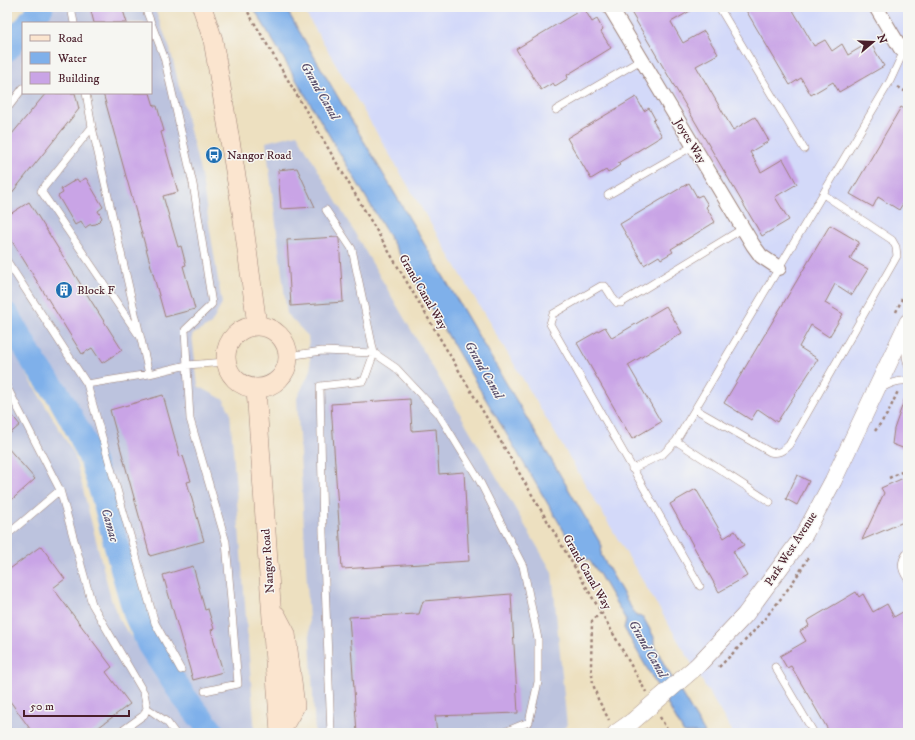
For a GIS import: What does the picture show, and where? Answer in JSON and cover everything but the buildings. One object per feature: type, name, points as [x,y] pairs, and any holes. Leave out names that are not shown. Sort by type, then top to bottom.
[{"type":"main road","points":[[202,7],[213,40],[242,212],[257,325]]},
{"type":"main road","points":[[257,325],[275,331],[282,338],[287,347],[288,356],[287,366],[282,376],[275,383],[256,389],[245,386],[236,381],[229,372],[226,362],[226,351],[230,341],[237,332],[246,327],[257,325]]},
{"type":"main road","name":"Nangor Road","points":[[256,389],[271,607],[286,634],[295,706],[280,733]]},
{"type":"street","name":"Joyce Way","points":[[610,7],[742,229],[762,256],[778,268]]},
{"type":"street","points":[[876,7],[900,49]]},
{"type":"street","name":"Park West Avenue","points":[[613,727],[633,721],[697,666],[745,615],[804,535],[833,481],[875,392],[903,320]]},
{"type":"lane","points":[[71,7],[74,22]]},
{"type":"lane","points":[[145,7],[151,22]]},
{"type":"lane","points":[[719,7],[804,149]]},
{"type":"lane","points":[[152,25],[164,57],[193,184],[212,304],[184,330],[190,419],[226,542],[238,684],[205,691]]},
{"type":"lane","points":[[632,469],[663,454],[676,441],[890,81],[902,55],[900,49]]},
{"type":"lane","points":[[556,110],[642,60]]},
{"type":"lane","points":[[7,109],[22,89]]},
{"type":"lane","points":[[86,94],[92,127],[149,374]]},
{"type":"lane","points":[[92,127],[41,191],[141,338]]},
{"type":"lane","points":[[608,195],[693,146]]},
{"type":"lane","points":[[695,409],[775,454],[785,450],[789,445],[897,256],[896,247],[892,240],[823,194]]},
{"type":"lane","points":[[326,210],[352,249],[374,354],[364,381],[320,386],[323,533],[331,733]]},
{"type":"lane","points":[[700,586],[552,331],[550,324],[553,314],[601,286],[605,286],[617,303],[621,303],[742,229]]},
{"type":"lane","points":[[7,261],[87,384],[155,623],[181,670]]},
{"type":"lane","points":[[903,320],[908,365]]},
{"type":"lane","points":[[288,356],[322,351],[374,354],[396,368],[438,413],[479,480],[523,566],[538,639],[538,682],[530,722],[502,733]]},
{"type":"lane","points":[[87,384],[187,366],[226,362]]},
{"type":"lane","points":[[875,392],[901,380],[908,381]]},
{"type":"lane","points":[[7,387],[60,490],[92,604],[144,693],[147,708],[144,715],[119,733]]},
{"type":"lane","points":[[676,441],[770,502]]},
{"type":"lane","points":[[7,535],[60,490]]},
{"type":"lane","points":[[908,552],[904,557],[902,569],[908,579]]},
{"type":"lane","points":[[775,667],[814,733]]},
{"type":"lane","points":[[147,708],[167,722],[175,733]]},
{"type":"path","name":"Grand Canal Way","points":[[245,7],[601,612],[646,693]]},
{"type":"path","points":[[903,320],[908,286]]},
{"type":"path","points":[[889,478],[908,469]]},
{"type":"path","points":[[601,612],[592,622],[592,684],[613,727]]},
{"type":"path","points":[[658,713],[669,733]]},
{"type":"shaded area","points":[[49,7],[154,7],[170,49],[201,175],[222,304],[211,324],[192,335],[198,386],[224,400],[230,412],[255,733],[221,733],[201,708],[154,642],[88,436],[7,304],[7,63],[22,42],[22,94],[152,94],[152,22],[38,22]]},
{"type":"shaded area","points":[[302,7],[908,7],[908,733],[733,733]]},
{"type":"shaded area","points":[[297,134],[552,572],[567,726],[555,733],[315,733],[297,398],[311,370],[308,336],[287,314],[266,142]]},
{"type":"shaded area","points":[[7,341],[74,454],[111,599],[119,619],[168,693],[199,733],[7,733]]},
{"type":"water","name":"Grand Canal","points":[[253,7],[285,7],[602,546],[601,555],[636,616],[643,617],[654,637],[654,644],[665,666],[705,733],[684,733],[624,628],[626,620],[598,572],[589,560],[580,558]]},
{"type":"waterway","name":"Camac","points":[[30,22],[41,7]]},
{"type":"waterway","name":"Camac","points":[[7,49],[22,31]]},
{"type":"waterway","name":"Camac","points":[[7,315],[35,364],[59,396],[79,432],[93,463],[136,615],[149,644],[184,697],[213,733]]},
{"type":"place","name":"Nangor Road","points":[[214,155]]},
{"type":"place","name":"Block F","points":[[64,290]]}]
